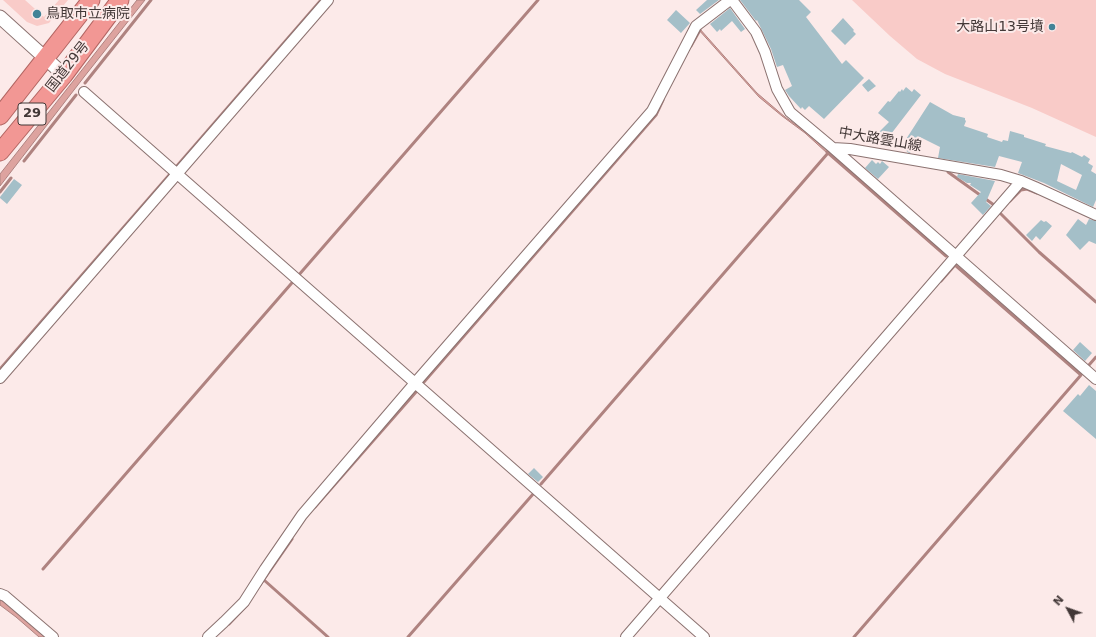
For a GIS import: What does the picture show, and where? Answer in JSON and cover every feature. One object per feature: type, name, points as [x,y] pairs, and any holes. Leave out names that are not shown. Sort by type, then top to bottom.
[{"type":"highway","name":"国道29号","points":[[0,116],[91,0]]},
{"type":"highway","name":"国道29号","points":[[0,152],[64,74],[120,0]]},
{"type":"street","points":[[0,378],[328,0]]},
{"type":"street","points":[[208,637],[244,602],[302,515],[415,383],[652,112],[696,26],[731,0]]},
{"type":"street","name":"中大路雲山線","points":[[731,0],[756,32],[765,52],[777,89],[790,112],[833,148],[850,149],[1001,175],[1021,181],[1096,215]]},
{"type":"street","points":[[0,17],[64,74]]},
{"type":"street","points":[[84,92],[704,637]]},
{"type":"street","points":[[833,148],[1096,379]]},
{"type":"street","points":[[626,637],[1021,181]]},
{"type":"street","points":[[0,594],[5,596],[53,637]]},
{"type":"shaded area","name":"鳥取市立病院","points":[[3,0],[25,0],[44,17],[59,0],[68,0],[49,23],[37,26],[27,22]]},
{"type":"shaded area","points":[[137,0],[145,0],[0,186],[0,174]]},
{"type":"shaded area","points":[[852,0],[1096,0],[1096,137],[1032,108],[945,74],[917,59]]},
{"type":"shaded area","points":[[699,28],[757,93],[785,117],[806,132],[829,153],[827,153],[805,133],[759,97],[698,29]]},
{"type":"shaded area","points":[[0,600],[5,602],[47,637],[39,637],[0,605]]},
{"type":"building","points":[[707,0],[719,0],[700,14],[696,10]]},
{"type":"building","points":[[740,0],[799,0],[811,12],[806,17],[842,64],[846,60],[864,78],[824,119],[809,106],[805,110],[802,107],[801,109],[785,90],[792,86],[783,65],[777,67],[771,49],[757,20],[756,21]]},
{"type":"building","points":[[730,8],[745,29],[741,32],[732,21],[721,31],[720,29],[717,32],[710,24]]},
{"type":"building","points":[[676,10],[690,23],[681,33],[667,20]]},
{"type":"building","points":[[843,18],[856,34],[845,45],[831,31]]},
{"type":"building","points":[[869,79],[876,86],[868,92],[862,85]]},
{"type":"building","points":[[906,87],[912,92],[914,89],[921,95],[891,134],[897,139],[892,146],[878,133],[889,122],[878,113],[888,101],[890,102],[899,91],[900,92],[902,89],[903,91]]},
{"type":"building","points":[[930,102],[953,115],[965,118],[966,121],[964,126],[988,134],[987,137],[1002,142],[1003,140],[1008,141],[1010,131],[1046,144],[1045,146],[1072,152],[1082,157],[1084,155],[1090,159],[1088,163],[1093,166],[1091,171],[1096,174],[1096,200],[1093,207],[1044,183],[1018,173],[1022,162],[999,156],[995,167],[938,158],[940,147],[920,137],[910,153],[901,147]],"holes":[[[1061,164],[1082,175],[1076,190],[1057,181]]]},
{"type":"building","points":[[872,160],[876,164],[878,162],[880,164],[882,161],[889,167],[878,179],[865,168]]},
{"type":"building","points":[[958,174],[995,181],[986,202],[991,206],[983,215],[971,203],[981,192],[970,185],[971,183],[967,183],[957,177]]},
{"type":"building","points":[[14,179],[22,185],[7,204],[0,197]]},
{"type":"building","points":[[1078,219],[1086,225],[1089,219],[1096,221],[1096,244],[1089,241],[1080,250],[1066,235]]},
{"type":"building","points":[[1041,220],[1044,222],[1046,221],[1052,226],[1040,240],[1036,236],[1032,241],[1026,235]]},
{"type":"building","points":[[1080,342],[1092,353],[1085,361],[1073,350]]},
{"type":"building","points":[[1089,385],[1096,391],[1096,439],[1063,411],[1078,394],[1080,396]]},
{"type":"building","points":[[534,468],[543,477],[538,482],[528,474]]},
{"type":"waterway","points":[[85,83],[151,0]]},
{"type":"waterway","points":[[176,167],[321,0]]},
{"type":"waterway","points":[[43,569],[538,0]]},
{"type":"waterway","points":[[691,46],[700,30]]},
{"type":"waterway","points":[[24,161],[76,95]]},
{"type":"waterway","points":[[424,382],[656,115],[663,100]]},
{"type":"waterway","points":[[827,152],[946,256]]},
{"type":"waterway","points":[[541,484],[828,153]]},
{"type":"waterway","points":[[948,172],[994,205]]},
{"type":"waterway","points":[[0,369],[170,174]]},
{"type":"waterway","points":[[0,192],[11,178]]},
{"type":"waterway","points":[[1010,201],[1021,190],[1027,189],[1037,193]]},
{"type":"waterway","points":[[1000,213],[1039,252],[1096,302]]},
{"type":"waterway","points":[[854,637],[1081,375],[955,265],[941,281]]},
{"type":"waterway","points":[[1089,365],[1096,357]]},
{"type":"waterway","points":[[315,507],[416,392]]},
{"type":"waterway","points":[[408,637],[534,493]]},
{"type":"waterway","points":[[260,585],[292,539]]},
{"type":"waterway","points":[[264,580],[328,637]]},
{"type":"waterway","points":[[229,624],[247,605]]},
{"type":"place","name":"鳥取市立病院","points":[[37,14]]},
{"type":"place","name":"大路山13号墳","points":[[1052,27]]}]
